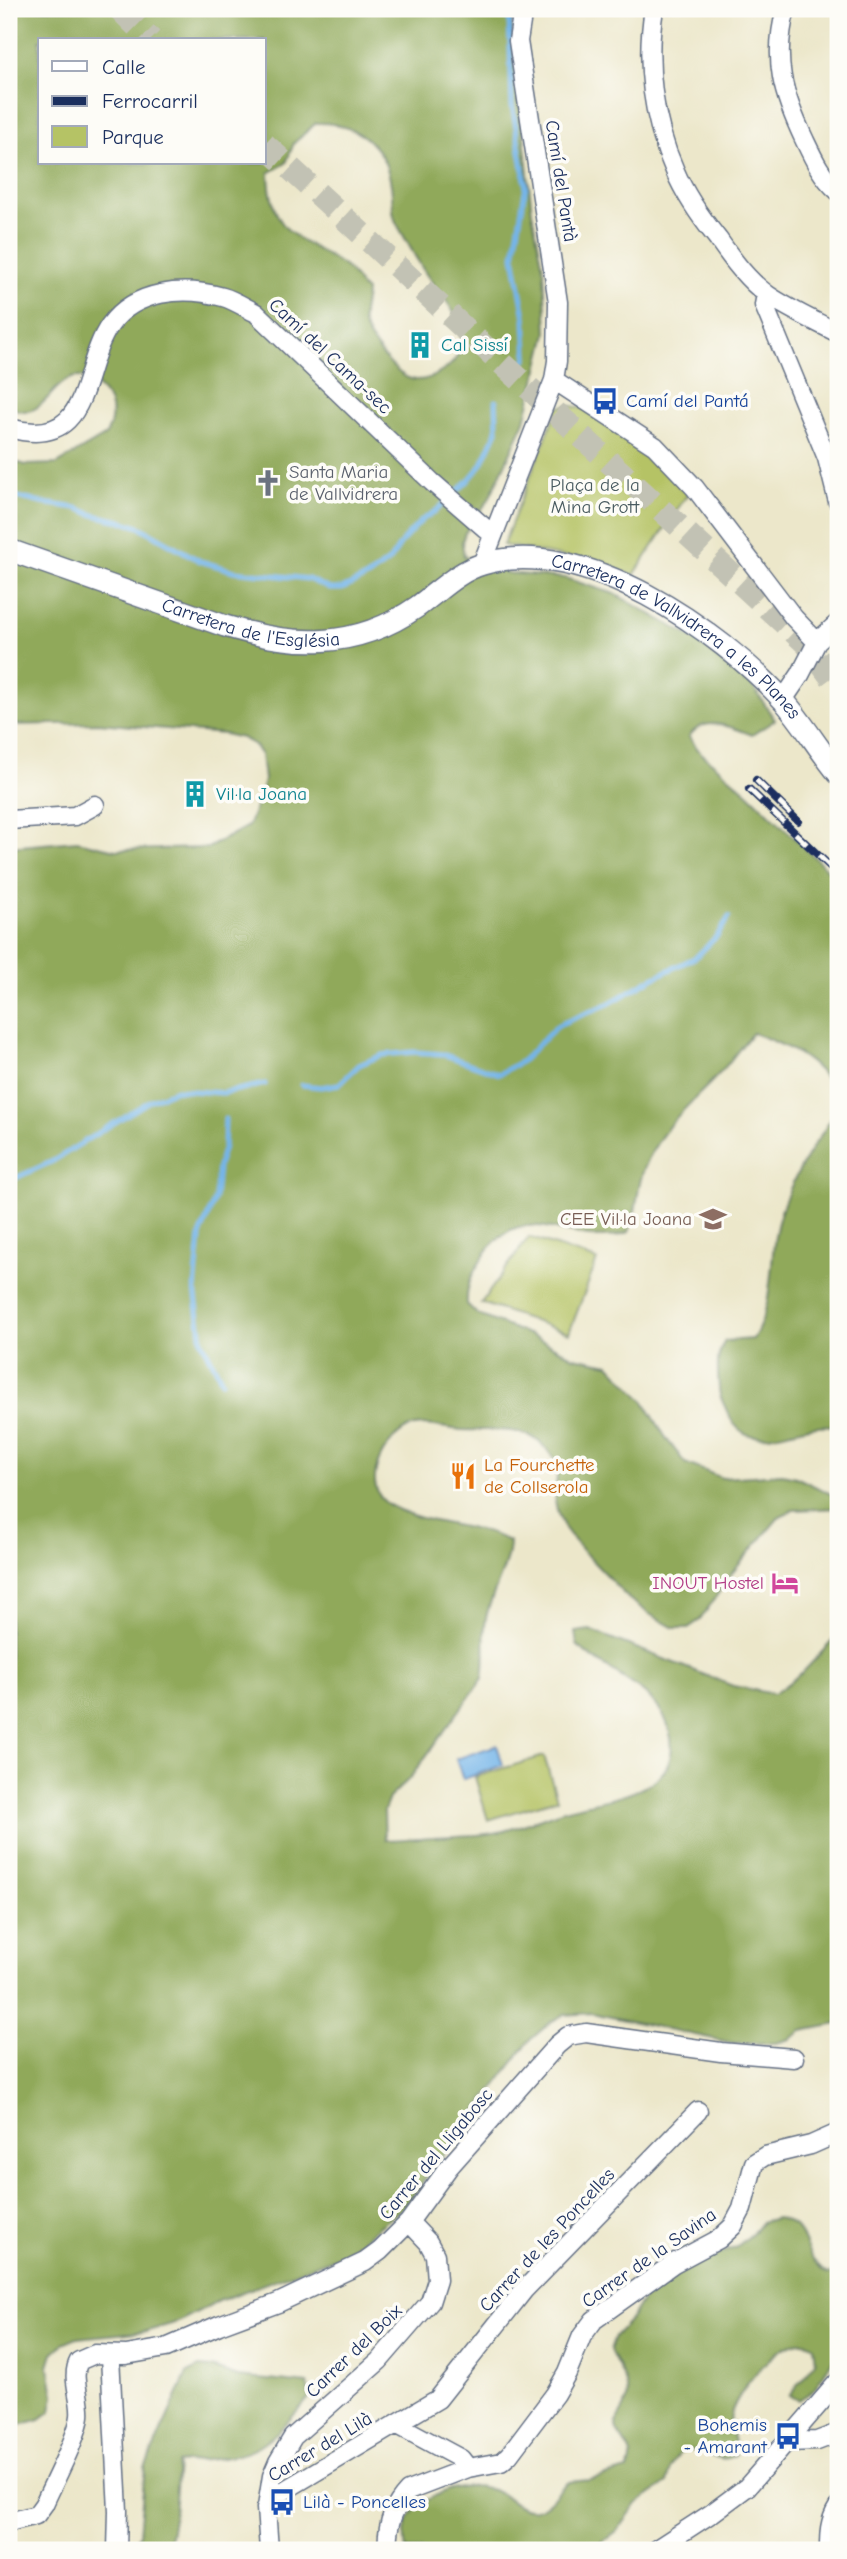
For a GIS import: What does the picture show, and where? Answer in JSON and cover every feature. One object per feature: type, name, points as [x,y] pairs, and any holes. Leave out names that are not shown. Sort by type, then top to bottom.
[{"type":"main road","name":"Carretera de l'Església","points":[[9,550],[234,629],[284,640],[306,641],[359,636],[381,629],[420,605],[457,577],[482,564]]},
{"type":"main road","name":"Carretera de Vallvidrera a les Planes","points":[[482,564],[522,558],[562,562],[656,598],[715,638],[783,700],[838,773]]},
{"type":"street","name":"Camí del Pantà","points":[[523,9],[518,41],[558,302],[554,380]]},
{"type":"street","points":[[654,9],[651,39],[653,87],[662,136],[673,169],[723,247],[766,294],[838,334]]},
{"type":"street","points":[[786,9],[779,38],[783,90],[818,169],[838,191]]},
{"type":"street","name":"Camí del Cama-sec","points":[[9,428],[30,431],[49,429],[66,421],[74,413],[88,385],[100,345],[110,325],[127,308],[159,293],[193,291],[224,297],[256,313],[432,482],[493,535]]},
{"type":"street","points":[[766,294],[764,305],[827,458],[838,502]]},
{"type":"street","points":[[482,564],[554,380],[655,446],[695,488],[794,618],[817,642]]},
{"type":"street","points":[[783,700],[817,642],[838,623]]},
{"type":"street","points":[[9,820],[75,816],[95,805]]},
{"type":"street","name":"Carrer del Lligabosc","points":[[9,2522],[36,2515],[50,2492],[79,2421],[76,2366],[79,2361],[90,2356],[150,2353],[166,2348],[301,2293],[365,2262],[409,2222],[449,2166],[568,2036],[586,2033],[721,2052],[794,2058]]},
{"type":"street","name":"Carrer de les Poncelles","points":[[398,2425],[438,2399],[524,2290],[698,2111]]},
{"type":"street","name":"Carrer de la Savina","points":[[388,2550],[390,2520],[408,2491],[468,2468],[501,2462],[516,2448],[555,2394],[582,2336],[594,2320],[674,2263],[707,2247],[726,2233],[742,2209],[752,2168],[758,2159],[811,2145],[838,2133]]},
{"type":"street","name":"Carrer del Boix","points":[[266,2508],[275,2469],[293,2437],[379,2361],[430,2302],[437,2280],[435,2255],[428,2242],[409,2222]]},
{"type":"street","points":[[110,2356],[118,2511],[117,2550]]},
{"type":"street","points":[[655,2550],[747,2487],[838,2382]]},
{"type":"street","points":[[398,2425],[461,2459],[468,2468]]},
{"type":"street","name":"Carrer del Lilà","points":[[269,2550],[266,2508],[275,2496],[398,2425]]},
{"type":"street","points":[[788,2442],[808,2442],[838,2433]]},
{"type":"street","points":[[829,2550],[829,2530],[838,2507]]},
{"type":"green space","points":[[9,9],[517,9],[512,24],[532,212],[544,272],[547,333],[525,421],[489,499],[465,533],[462,542],[464,556],[508,573],[565,578],[615,594],[695,639],[751,684],[775,720],[752,735],[727,726],[710,724],[695,730],[689,737],[700,752],[747,792],[838,880],[838,1426],[813,1426],[770,1436],[750,1435],[741,1431],[733,1422],[720,1394],[720,1352],[725,1341],[753,1339],[759,1328],[767,1303],[775,1236],[785,1201],[812,1148],[830,1121],[834,1107],[832,1091],[819,1070],[799,1054],[753,1033],[659,1140],[644,1169],[629,1232],[609,1237],[532,1226],[514,1228],[498,1239],[478,1265],[469,1286],[467,1304],[478,1315],[533,1336],[574,1357],[609,1364],[643,1400],[685,1463],[722,1478],[782,1474],[796,1477],[833,1495],[838,1508],[793,1510],[780,1516],[732,1573],[700,1620],[688,1628],[674,1628],[629,1599],[580,1548],[564,1527],[555,1501],[558,1462],[538,1441],[513,1431],[461,1430],[428,1425],[414,1426],[398,1434],[377,1465],[376,1488],[381,1498],[405,1513],[495,1535],[509,1541],[506,1560],[486,1618],[483,1678],[410,1778],[389,1798],[384,1811],[385,1840],[498,1832],[560,1811],[623,1796],[656,1780],[667,1767],[672,1751],[669,1729],[663,1715],[643,1692],[577,1645],[575,1632],[590,1630],[733,1686],[774,1694],[804,1671],[838,1635],[838,2024],[802,2031],[790,2039],[776,2043],[733,2043],[592,2013],[564,2015],[552,2021],[530,2040],[405,2206],[342,2255],[218,2301],[178,2322],[148,2331],[77,2338],[63,2344],[53,2353],[49,2366],[54,2396],[51,2411],[40,2419],[13,2427],[9,2433],[9,847],[77,841],[116,850],[208,848],[248,826],[264,780],[261,755],[253,744],[224,734],[98,723],[9,725],[9,460],[26,465],[57,464],[106,435],[112,415],[109,402],[102,391],[91,381],[78,377],[64,382],[37,408],[20,411],[9,406]],"holes":[[[316,123],[332,124],[355,131],[369,140],[378,151],[387,169],[396,223],[458,321],[461,331],[459,352],[452,364],[434,376],[415,380],[397,371],[376,346],[363,323],[366,291],[345,267],[291,233],[276,211],[269,173],[286,163],[294,143]]]},
{"type":"green space","name":"Plaça de la Mina Grott","points":[[558,407],[597,410],[662,465],[689,492],[634,575],[503,545]]},
{"type":"green space","points":[[529,1237],[597,1260],[569,1333],[481,1303]]},
{"type":"green space","points":[[544,1756],[557,1799],[488,1820],[475,1777]]},
{"type":"green space","points":[[777,2218],[796,2227],[819,2267],[828,2274],[838,2272],[838,2351],[814,2390],[799,2400],[789,2396],[816,2362],[814,2346],[803,2342],[791,2344],[778,2352],[754,2375],[732,2411],[731,2427],[736,2454],[722,2458],[693,2451],[679,2454],[667,2483],[637,2504],[616,2532],[591,2550],[406,2550],[405,2529],[413,2511],[442,2492],[461,2487],[481,2487],[501,2494],[521,2507],[535,2509],[549,2502],[568,2482],[590,2480],[628,2470],[631,2462],[630,2451],[616,2426],[625,2406],[627,2391],[624,2377],[610,2350],[615,2336],[631,2319],[647,2293],[685,2267],[735,2248],[762,2222]]},
{"type":"green space","points":[[199,2367],[212,2368],[238,2377],[308,2384],[309,2398],[279,2431],[258,2447],[230,2457],[178,2463],[174,2514],[167,2550],[131,2550],[139,2534],[145,2468],[187,2373]]},
{"type":"water","points":[[497,1745],[503,1765],[463,1779],[456,1759]]},
{"type":"waterway","points":[[512,9],[509,16],[512,105],[526,185],[514,256],[525,317],[527,358],[522,364]]},
{"type":"waterway","points":[[9,495],[77,508],[142,528],[200,561],[234,571],[308,579],[330,589],[342,589],[369,576],[390,560],[403,540],[422,520],[437,510],[482,464],[497,431],[496,401]]},
{"type":"waterway","points":[[302,1085],[321,1087],[339,1084],[359,1065],[382,1055],[414,1052],[442,1054],[499,1074],[522,1061],[558,1025],[608,1004],[696,957],[717,936],[729,917]]},
{"type":"waterway","points":[[9,1181],[53,1161],[151,1100],[176,1090],[223,1093],[265,1084]]},
{"type":"waterway","points":[[222,1381],[202,1341],[195,1289],[200,1236],[215,1198],[218,1167],[224,1146],[225,1119]]},
{"type":"tunnel","points":[[120,9],[149,38]]},
{"type":"tunnel","points":[[266,146],[807,644],[838,686]]},
{"type":"railway","points":[[756,780],[798,821]]},
{"type":"railway","points":[[749,789],[838,874]]},
{"type":"place","name":"Cal Sissí","points":[[420,345]]},
{"type":"place","name":"Camí del Pantá","points":[[605,401]]},
{"type":"place","name":"Santa Maria de Vallvidrera","points":[[268,483]]},
{"type":"place","name":"Vil·la Joana","points":[[195,794]]},
{"type":"place","name":"CEE Vil·la Joana","points":[[713,1219]]},
{"type":"place","name":"La Fourchette de Collserola","points":[[463,1476]]},
{"type":"place","name":"INOUT Hostel","points":[[785,1583]]},
{"type":"place","name":"Bohemis - Amarant","points":[[788,2436]]},
{"type":"place","name":"Lilà - Poncelles","points":[[282,2502]]}]
